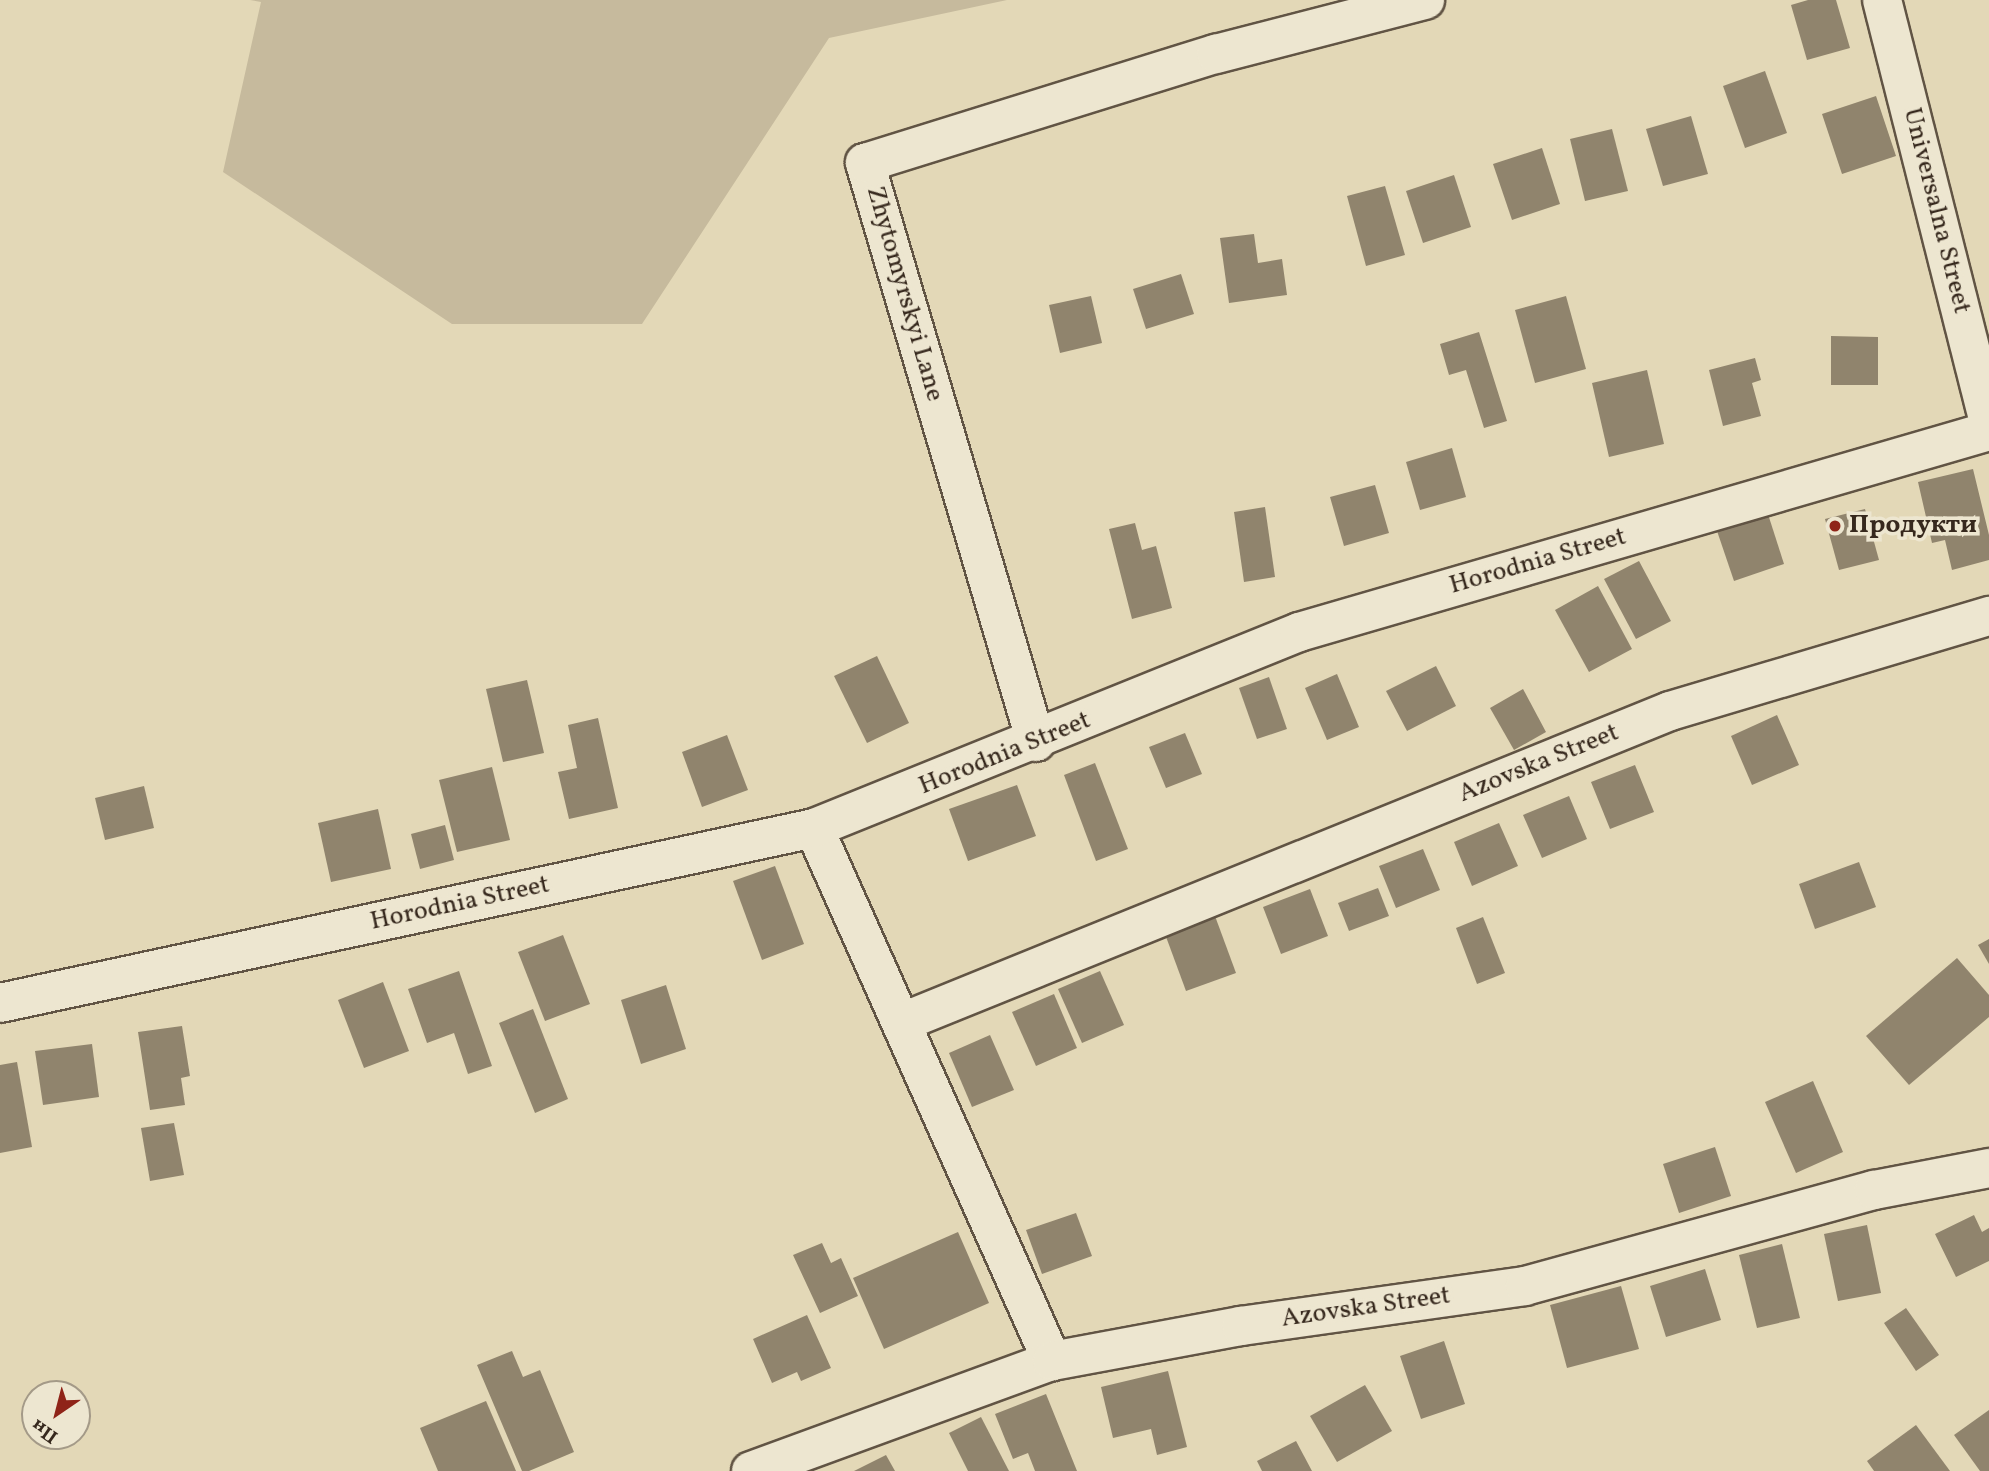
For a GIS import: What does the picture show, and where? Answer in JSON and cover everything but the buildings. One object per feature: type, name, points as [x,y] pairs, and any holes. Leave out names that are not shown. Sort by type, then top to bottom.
[{"type":"street","name":"Zhytomyrskyi Lane","points":[[1036,743],[865,163],[1216,54],[1425,0]]},
{"type":"street","name":"Universalna Street","points":[[1882,0],[1989,422]]},
{"type":"street","name":"Horodnia Street","points":[[0,1003],[814,828],[1036,743],[1299,632],[1989,431]]},
{"type":"street","name":"Azovska Street","points":[[905,1021],[1670,711],[1989,616]]},
{"type":"street","points":[[814,828],[905,1021],[1052,1361]]},
{"type":"street","name":"Azovska Street","points":[[751,1471],[1052,1361],[1241,1326],[1525,1286],[1874,1190],[1989,1168]]},
{"type":"shaded area","points":[[250,0],[1007,0],[829,38],[642,324],[452,324],[223,172],[261,2]]},
{"type":"place","name":"Продукти","points":[[1835,526]]}]
